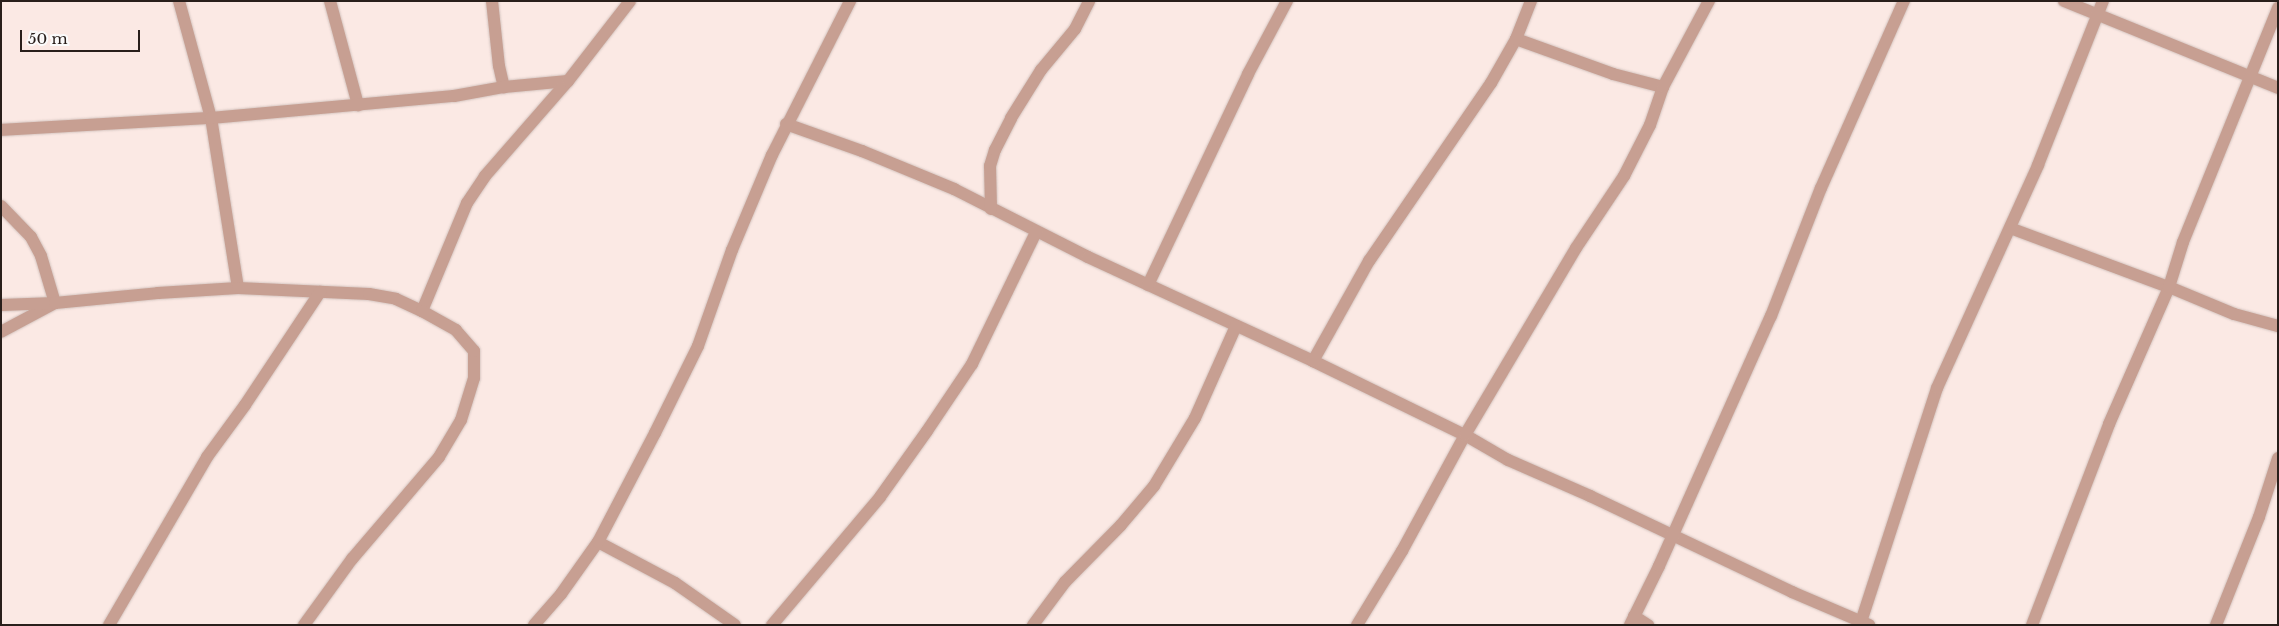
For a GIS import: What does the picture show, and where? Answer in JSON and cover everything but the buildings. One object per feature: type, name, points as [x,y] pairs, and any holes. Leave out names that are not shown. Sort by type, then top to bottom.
[{"type":"street","points":[[179,1],[192,42],[211,118],[238,288]]},
{"type":"street","points":[[330,1],[358,105]]},
{"type":"street","points":[[492,1],[499,66],[504,86]]},
{"type":"street","points":[[422,311],[467,203],[485,176],[568,81],[630,1]]},
{"type":"street","points":[[534,625],[562,594],[598,542],[698,346],[732,250],[786,124],[850,1]]},
{"type":"street","points":[[991,209],[990,166],[995,150],[1011,118],[1041,70],[1075,29],[1089,1]]},
{"type":"street","points":[[1148,285],[1248,74],[1286,1]]},
{"type":"street","points":[[1313,361],[1370,261],[1491,83],[1516,39],[1531,1]]},
{"type":"street","points":[[1357,625],[1402,550],[1465,435],[1576,248],[1624,176],[1650,126],[1664,87],[1709,1]]},
{"type":"street","points":[[1648,625],[1632,620],[1771,316],[1821,188],[1904,1]]},
{"type":"street","points":[[2064,1],[2096,16],[2278,88]]},
{"type":"street","points":[[786,124],[862,151],[954,189],[1036,232],[1313,361],[1465,435],[1508,460],[1864,624],[1937,388],[2010,228],[2103,1]]},
{"type":"street","points":[[2032,625],[2109,424],[2169,287],[2183,242],[2278,8]]},
{"type":"street","points":[[1516,39],[1613,74],[1664,87]]},
{"type":"street","points":[[1,130],[211,118],[454,96],[504,86],[568,81]]},
{"type":"street","points":[[1,206],[31,237],[41,256],[55,304]]},
{"type":"street","points":[[2010,228],[2169,287],[2234,314],[2278,326]]},
{"type":"street","points":[[772,625],[880,497],[927,431],[972,364],[1036,232]]},
{"type":"street","points":[[1,305],[55,304],[158,293],[238,288],[369,294],[396,299],[456,330],[474,351],[474,378],[461,420],[439,457],[352,558],[304,625]]},
{"type":"street","points":[[109,625],[207,456],[245,405],[320,292]]},
{"type":"street","points":[[1,332],[55,304]]},
{"type":"street","points":[[1034,625],[1065,582],[1121,525],[1154,486],[1195,418],[1236,326]]},
{"type":"street","points":[[2216,625],[2259,517],[2278,458]]},
{"type":"street","points":[[598,542],[675,583],[735,625]]}]
